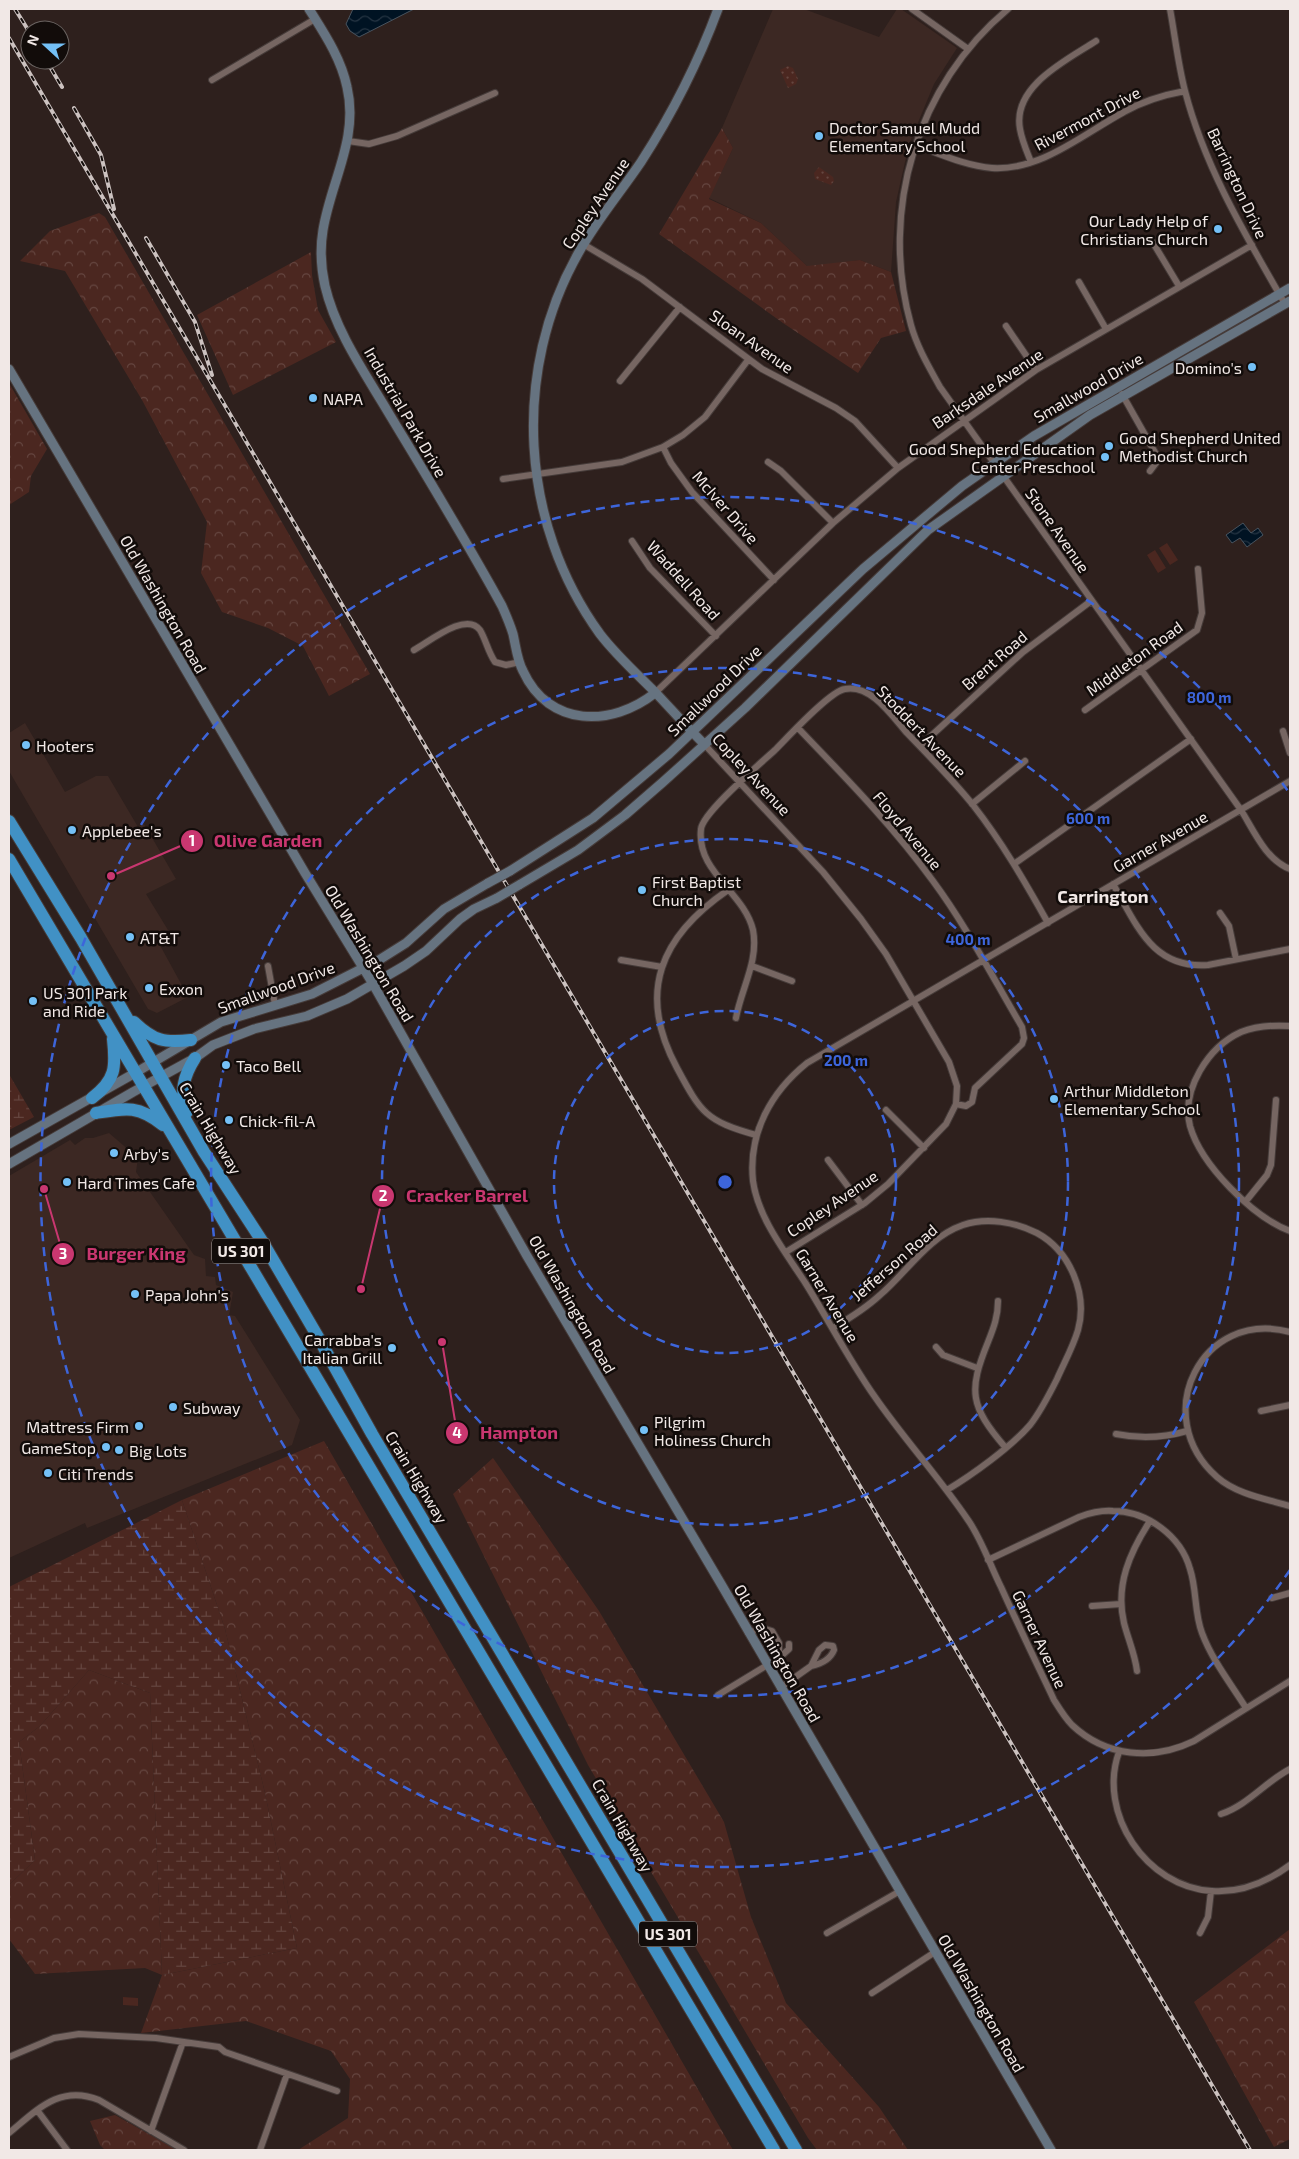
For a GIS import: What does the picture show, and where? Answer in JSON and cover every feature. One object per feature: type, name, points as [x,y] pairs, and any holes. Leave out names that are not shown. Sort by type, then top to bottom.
[{"type":"highway","name":"Crain Highway","points":[[9,821],[81,938],[196,1138],[262,1241],[468,1596],[796,2150]]},
{"type":"highway","name":"US 301","points":[[9,859],[774,2150]]},
{"type":"highway","points":[[125,1015],[154,1038],[168,1042],[191,1040]]},
{"type":"highway","points":[[92,1098],[107,1086],[112,1075],[115,1056],[112,1034]]},
{"type":"highway","points":[[195,1058],[188,1069],[182,1088],[185,1106],[196,1138]]},
{"type":"highway","points":[[96,1113],[136,1109],[150,1115],[169,1130]]},
{"type":"highway","points":[[451,1605],[468,1596]]},
{"type":"highway","points":[[581,1824],[599,1816]]},
{"type":"main road","name":"Industrial Park Drive","points":[[310,9],[339,61],[347,87],[350,118],[348,141],[323,230],[322,267],[329,302],[339,325],[366,375],[502,606],[512,632],[523,672],[538,694],[560,709],[583,716],[600,717],[616,714],[643,702],[656,693]]},
{"type":"main road","name":"Copley Avenue","points":[[704,744],[610,647],[578,598],[556,551],[544,512],[536,474],[533,422],[541,348],[560,291],[583,244],[641,161],[666,120],[695,65],[718,9]]},
{"type":"main road","name":"Smallwood Drive","points":[[9,1144],[92,1098],[221,1022],[312,994],[362,969],[406,943],[452,903],[510,871],[593,818],[693,733],[863,569],[934,508],[994,463],[1034,436],[1290,288]]},
{"type":"main road","name":"Smallwood Drive","points":[[9,1164],[213,1046],[241,1033],[307,1016],[347,999],[426,951],[467,914],[578,850],[657,787],[745,708],[928,530],[1073,426],[1288,302]]},
{"type":"main road","name":"Old Washington Road","points":[[9,368],[362,969],[373,984],[527,1256],[1051,2150]]},
{"type":"street","points":[[912,9],[968,49]]},
{"type":"street","name":"Stone Avenue","points":[[1008,9],[968,49],[936,95],[915,145],[902,209],[901,258],[904,297],[911,325],[922,353],[940,387],[1191,739],[1270,854],[1282,866],[1290,870]]},
{"type":"street","name":"Barrington Drive","points":[[1170,9],[1185,91],[1212,168],[1252,245],[1280,294],[1288,302]]},
{"type":"street","points":[[212,80],[315,19]]},
{"type":"street","points":[[1031,162],[1020,129],[1020,115],[1025,99],[1043,77],[1096,41]]},
{"type":"street","name":"Rivermont Drive","points":[[915,145],[982,166],[1006,168],[1031,162],[1050,154],[1142,103],[1185,91]]},
{"type":"street","points":[[348,141],[369,144],[385,140],[445,117],[495,93]]},
{"type":"street","points":[[1152,241],[1179,286]]},
{"type":"street","name":"Sloan Avenue","points":[[583,244],[642,279],[748,360],[799,390],[836,408],[855,421],[898,468]]},
{"type":"street","name":"Barksdale Avenue","points":[[656,693],[833,523],[898,468],[1036,370],[1252,245]]},
{"type":"street","points":[[1079,282],[1106,329]]},
{"type":"street","points":[[620,381],[680,307]]},
{"type":"street","points":[[1006,326],[1036,370]]},
{"type":"street","points":[[503,479],[622,462],[663,447],[683,435],[705,416],[748,360]]},
{"type":"street","points":[[1118,387],[1157,456],[1156,464],[1150,470]]},
{"type":"street","name":"McIver Drive","points":[[663,447],[671,463],[692,492],[774,580]]},
{"type":"street","points":[[768,462],[781,471],[833,523]]},
{"type":"street","name":"Waddell Road","points":[[632,541],[650,568],[716,636]]},
{"type":"street","name":"Middleton Road","points":[[1085,710],[1197,630],[1202,613],[1198,568]]},
{"type":"street","name":"Brent Road","points":[[920,746],[1023,652],[1091,601]]},
{"type":"street","points":[[414,650],[458,624],[470,623],[478,628],[495,662],[506,665],[520,662]]},
{"type":"street","name":"Stoddert Avenue","points":[[736,1018],[742,993],[752,966],[754,945],[752,929],[744,911],[704,857],[701,847],[701,828],[715,806],[837,692],[853,688],[866,692],[920,746],[972,804],[1014,864],[1048,923]]},
{"type":"street","name":"Floyd Avenue","points":[[798,728],[894,831],[934,882],[1022,1027],[1024,1038],[1022,1044],[975,1088],[970,1105],[956,1104]]},
{"type":"street","points":[[1284,731],[1290,753]]},
{"type":"street","points":[[1014,864],[1191,739]]},
{"type":"street","name":"Copley Avenue","points":[[704,744],[823,872],[852,906],[884,952],[914,1002],[953,1069],[957,1086],[956,1104],[946,1124],[888,1184],[862,1205],[786,1252]]},
{"type":"street","points":[[972,804],[1025,761]]},
{"type":"street","name":"Garner Avenue","points":[[1290,781],[808,1063],[797,1072],[771,1102],[756,1135],[752,1169],[756,1193],[770,1227],[858,1372],[876,1399],[947,1490],[979,1537],[1054,1700],[1070,1724],[1090,1738],[1119,1752],[1147,1754],[1182,1747],[1216,1728],[1290,1681]]},
{"type":"street","points":[[1113,884],[1145,938],[1162,955],[1179,963],[1196,966],[1290,949]]},
{"type":"street","points":[[728,890],[700,910],[683,928],[662,967],[657,1005],[659,1024],[666,1048],[683,1081],[706,1115],[728,1127],[756,1135]]},
{"type":"street","points":[[1220,913],[1229,926],[1236,959]]},
{"type":"street","points":[[621,960],[662,967]]},
{"type":"street","points":[[268,966],[275,1005]]},
{"type":"street","points":[[752,966],[792,980]]},
{"type":"street","points":[[1290,1026],[1254,1028],[1229,1040],[1212,1055],[1201,1069],[1190,1098],[1190,1124],[1197,1146],[1205,1160],[1267,1221],[1290,1232]]},
{"type":"street","points":[[1246,1201],[1267,1175],[1271,1165],[1276,1100]]},
{"type":"street","points":[[886,1110],[924,1148]]},
{"type":"street","points":[[828,1160],[862,1205]]},
{"type":"street","name":"Jefferson Road","points":[[833,1328],[873,1301],[939,1238],[953,1230],[978,1222],[1006,1222],[1032,1230],[1062,1253],[1073,1273],[1080,1302],[1078,1328],[1074,1342],[1039,1413],[1023,1432],[947,1490]]},
{"type":"street","points":[[998,1301],[998,1314],[977,1368],[974,1392],[983,1418],[1005,1447]]},
{"type":"street","points":[[1290,1332],[1273,1329],[1252,1330],[1234,1336],[1216,1347],[1199,1366],[1190,1383],[1185,1405],[1187,1431],[1194,1450],[1201,1460],[1224,1483],[1245,1493],[1290,1506]]},
{"type":"street","points":[[936,1347],[943,1354],[977,1368]]},
{"type":"street","points":[[1261,1411],[1290,1405]]},
{"type":"street","points":[[1116,1434],[1156,1438],[1187,1431]]},
{"type":"street","points":[[988,1560],[1079,1516],[1114,1511],[1125,1512],[1150,1521],[1171,1537],[1188,1561],[1193,1580],[1197,1616],[1205,1640],[1215,1660],[1246,1708]]},
{"type":"street","points":[[1137,1671],[1121,1604],[1122,1589],[1127,1565],[1150,1521]]},
{"type":"street","points":[[1272,1598],[1290,1593]]},
{"type":"street","points":[[1092,1606],[1121,1604]]},
{"type":"street","points":[[748,1633],[762,1628],[772,1631],[779,1643],[779,1658]]},
{"type":"street","points":[[718,1695],[779,1658],[789,1649],[789,1644]]},
{"type":"street","points":[[780,1688],[811,1666]]},
{"type":"street","points":[[1119,1752],[1113,1774],[1113,1792],[1118,1817],[1128,1836],[1142,1855],[1160,1871],[1181,1884],[1211,1891],[1248,1888],[1268,1880],[1290,1865]]},
{"type":"street","points":[[1221,1814],[1242,1805],[1290,1769]]},
{"type":"street","points":[[1200,1933],[1208,1917],[1211,1891]]},
{"type":"street","points":[[827,1933],[900,1892]]},
{"type":"street","points":[[872,1993],[935,1952]]},
{"type":"street","points":[[9,2057],[54,2038],[79,2034],[156,2038],[219,2047],[226,2052],[337,2091]]},
{"type":"street","points":[[151,2130],[184,2042]]},
{"type":"street","points":[[260,2150],[287,2074]]},
{"type":"street","points":[[9,2133],[37,2110],[58,2097],[86,2095],[99,2100],[184,2150]]},
{"type":"street","points":[[37,2110],[67,2150]]},
{"type":"shaded area","name":"Doctor Samuel Mudd Elementary School","points":[[773,9],[804,9],[879,37],[897,9],[901,9],[957,48],[934,84],[909,144],[896,202],[891,272],[860,260],[808,267],[761,223],[709,198],[733,148],[722,128]]},
{"type":"shaded area","points":[[25,723],[65,792],[96,776],[108,776],[138,827],[144,824],[176,879],[146,894],[168,930],[156,938],[185,991],[186,998],[157,1013],[148,1009],[9,771],[9,733]]},
{"type":"shaded area","points":[[109,1133],[138,1158],[136,1172],[194,1255],[205,1259],[206,1276],[215,1277],[216,1285],[233,1292],[229,1315],[235,1316],[300,1420],[292,1445],[87,1528],[85,1523],[9,1558],[9,1176],[70,1140],[75,1145],[85,1138],[93,1138]]},
{"type":"green space","points":[[788,66],[793,68],[798,79],[796,84],[788,88],[780,70]]},
{"type":"green space","points":[[722,128],[733,148],[709,199],[761,223],[807,266],[860,260],[891,272],[906,331],[881,338],[858,373],[783,323],[659,234]]},
{"type":"green space","points":[[819,167],[833,177],[834,181],[831,185],[815,179],[814,173]]},
{"type":"green space","points":[[99,213],[105,217],[370,674],[329,696],[303,646],[268,628],[222,612],[201,573],[207,522],[142,400],[65,271],[20,261],[50,231]]},
{"type":"green space","points":[[311,252],[312,275],[318,310],[336,342],[233,395],[197,315]]},
{"type":"green space","points":[[9,383],[47,449],[31,476],[29,492],[9,505]]},
{"type":"green space","points":[[1167,543],[1178,560],[1170,565],[1159,548]]},
{"type":"green space","points":[[1155,550],[1166,568],[1158,573],[1147,555]]},
{"type":"green space","points":[[9,1074],[34,1117],[9,1130]]},
{"type":"green space","points":[[324,1441],[733,2150],[298,2150],[348,2118],[350,2079],[331,2051],[246,2021],[141,2033],[162,1975],[297,1948],[265,1793],[225,1629],[182,1500]]},
{"type":"green space","points":[[493,1458],[599,1611],[724,1822],[751,1917],[786,2003],[879,2107],[908,2150],[817,2150],[808,2138],[588,1765],[453,1494]]},
{"type":"green space","points":[[182,1500],[225,1629],[265,1793],[297,1948],[162,1975],[150,1693],[89,1670],[40,1726],[19,1742],[35,1860],[9,1885],[9,1587]]},
{"type":"green space","points":[[89,1670],[150,1693],[162,1975],[145,1968],[35,1974],[9,1939],[9,1885],[35,1860],[19,1742],[40,1726]]},
{"type":"green space","points":[[1290,1929],[1290,2139],[1274,2147],[1194,2002]]},
{"type":"green space","points":[[123,1997],[138,1998],[138,2006],[123,2005]]},
{"type":"green space","points":[[115,2115],[177,2150],[105,2150],[100,2145],[90,2121]]},
{"type":"water","points":[[353,9],[414,9],[359,37],[350,31],[346,24]]},
{"type":"water","points":[[1243,523],[1251,533],[1258,528],[1263,535],[1247,547],[1240,538],[1232,543],[1226,535]]},
{"type":"railway","points":[[15,9],[22,20]]},
{"type":"railway","points":[[9,38],[1250,2150]]},
{"type":"railway","points":[[52,70],[62,87]]},
{"type":"railway","points":[[74,108],[101,155],[114,209]]},
{"type":"railway","points":[[146,238],[195,322],[212,375]]},
{"type":"place","name":"Doctor Samuel Mudd Elementary School","points":[[819,136]]},
{"type":"place","name":"Our Lady Help of Christians Church","points":[[1218,229]]},
{"type":"place","name":"Domino's","points":[[1252,367]]},
{"type":"place","name":"NAPA","points":[[313,398]]},
{"type":"place","name":"Good Shepherd United Methodist Church","points":[[1109,446]]},
{"type":"place","name":"Good Shepherd Education Center Preschool","points":[[1105,457]]},
{"type":"place","name":"Hooters","points":[[26,745]]},
{"type":"place","name":"Applebee's","points":[[72,830]]},
{"type":"place","name":"Olive Garden","points":[[111,876]]},
{"type":"place","name":"First Baptist Church","points":[[642,890]]},
{"type":"place","name":"AT&T","points":[[130,937]]},
{"type":"place","name":"Exxon","points":[[149,988]]},
{"type":"place","name":"US 301 Park and Ride","points":[[33,1001]]},
{"type":"place","name":"Taco Bell","points":[[226,1065]]},
{"type":"place","name":"Arthur Middleton Elementary School","points":[[1054,1099]]},
{"type":"place","name":"Chick-fil-A","points":[[229,1120]]},
{"type":"place","name":"Arby's","points":[[114,1153]]},
{"type":"place","name":"Hard Times Cafe","points":[[67,1182]]},
{"type":"place","name":"Burger King","points":[[44,1189]]},
{"type":"place","name":"Cracker Barrel","points":[[361,1289]]},
{"type":"place","name":"Papa John's","points":[[135,1294]]},
{"type":"place","name":"Hampton","points":[[442,1342]]},
{"type":"place","name":"Carrabba's Italian Grill","points":[[392,1348]]},
{"type":"place","name":"Subway","points":[[173,1407]]},
{"type":"place","name":"Mattress Firm","points":[[139,1426]]},
{"type":"place","name":"Pilgrim Holiness Church","points":[[644,1430]]},
{"type":"place","name":"GameStop","points":[[106,1447]]},
{"type":"place","name":"Big Lots","points":[[119,1450]]},
{"type":"place","name":"Citi Trends","points":[[48,1473]]},
{"type":"district","name":"Carrington","points":[[1103,896]]}]
